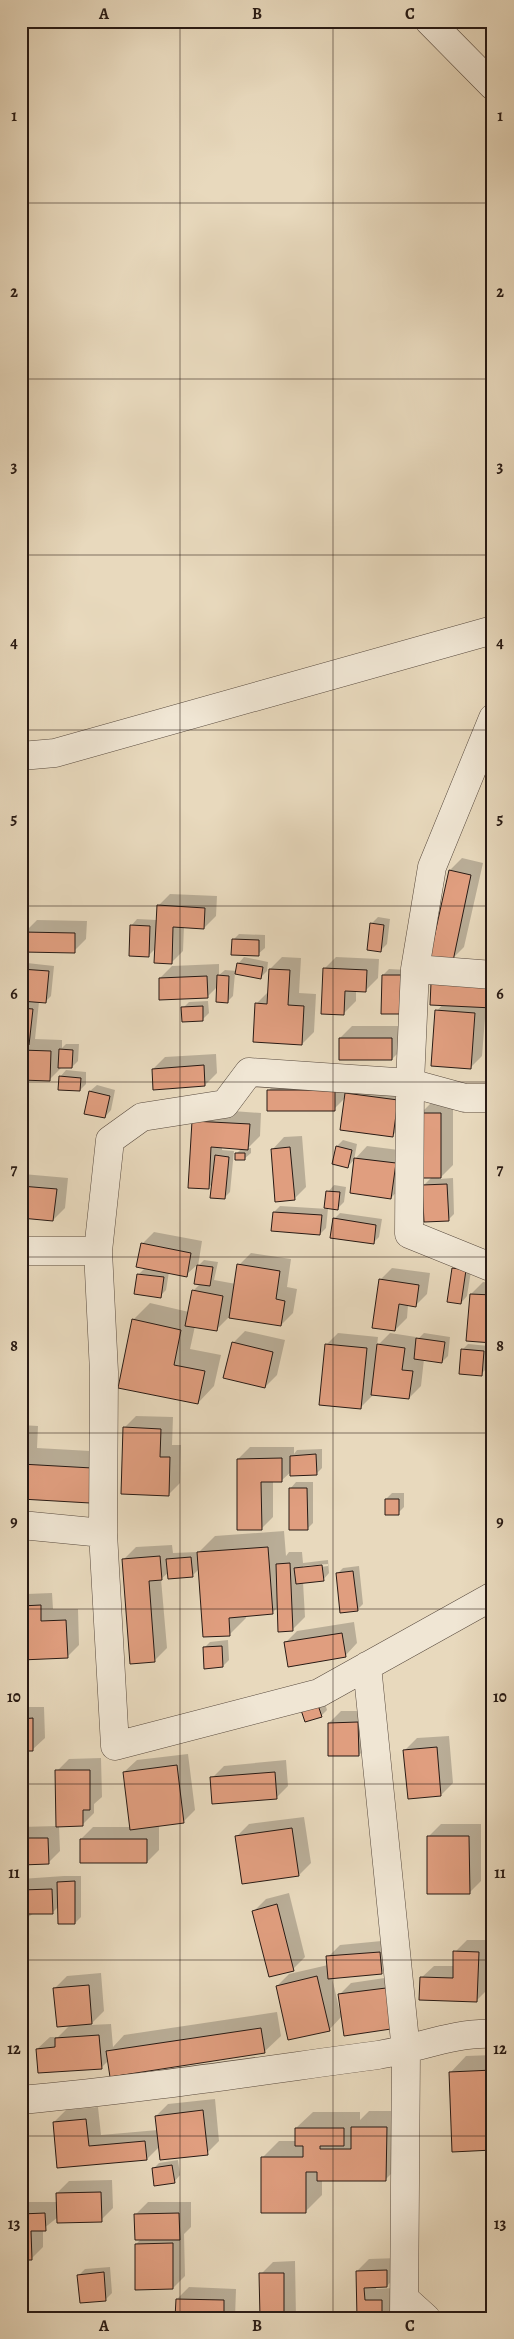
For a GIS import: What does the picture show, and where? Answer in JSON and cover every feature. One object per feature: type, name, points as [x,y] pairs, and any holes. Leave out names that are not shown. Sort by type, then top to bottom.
[{"type":"street","points":[[429,21],[493,86]]},
{"type":"street","points":[[21,756],[54,753],[493,630]]},
{"type":"street","points":[[493,718],[432,867],[415,970],[410,1083],[409,1234],[493,1268]]},
{"type":"street","points":[[415,970],[493,975]]},
{"type":"street","points":[[493,1098],[464,1098],[410,1083],[248,1072],[225,1104],[142,1118],[110,1140],[98,1251],[104,1372],[102,1424],[103,1533],[115,1746],[319,1693],[493,1596]]},
{"type":"street","points":[[21,1251],[98,1251]]},
{"type":"street","points":[[21,1525],[103,1533]]},
{"type":"street","points":[[367,1666],[406,2051],[404,2308],[426,2318]]},
{"type":"street","points":[[21,2100],[112,2091],[406,2051],[472,2033],[493,2034]]},
{"type":"building","points":[[449,870],[471,875],[453,961],[430,956]]},
{"type":"building","points":[[157,905],[205,908],[204,929],[173,927],[172,964],[154,963]]},
{"type":"building","points":[[370,923],[384,925],[381,952],[367,950]]},
{"type":"building","points":[[130,925],[150,926],[149,957],[129,956]]},
{"type":"building","points":[[23,932],[75,933],[75,953],[23,952]]},
{"type":"building","points":[[232,939],[259,940],[259,956],[231,955]]},
{"type":"building","points":[[237,963],[263,967],[261,979],[235,974]]},
{"type":"building","points":[[323,968],[367,970],[366,992],[345,991],[344,1015],[321,1014]]},
{"type":"building","points":[[21,969],[49,971],[46,1003],[21,1001]]},
{"type":"building","points":[[269,969],[290,970],[288,1005],[304,1006],[302,1045],[253,1042],[255,1003],[267,1004]]},
{"type":"building","points":[[217,975],[229,976],[228,1003],[216,1002]]},
{"type":"building","points":[[382,975],[401,975],[400,1014],[381,1014]]},
{"type":"building","points":[[207,976],[208,998],[159,1000],[159,978]]},
{"type":"building","points":[[431,983],[493,985],[493,1008],[430,1005]]},
{"type":"building","points":[[203,1006],[203,1021],[182,1022],[181,1007]]},
{"type":"building","points":[[21,1008],[33,1009],[29,1045],[21,1045]]},
{"type":"building","points":[[435,1010],[475,1013],[471,1069],[431,1066]]},
{"type":"building","points":[[339,1038],[392,1038],[392,1060],[339,1060]]},
{"type":"building","points":[[59,1049],[73,1050],[72,1068],[58,1068]]},
{"type":"building","points":[[21,1050],[51,1051],[50,1081],[21,1080]]},
{"type":"building","points":[[204,1065],[205,1086],[153,1090],[152,1069]]},
{"type":"building","points":[[59,1076],[81,1078],[80,1091],[58,1090]]},
{"type":"building","points":[[267,1090],[335,1090],[335,1111],[267,1111]]},
{"type":"building","points":[[89,1091],[110,1096],[105,1118],[84,1114]]},
{"type":"building","points":[[345,1093],[398,1100],[393,1137],[340,1130]]},
{"type":"building","points":[[419,1113],[441,1113],[441,1178],[419,1178]]},
{"type":"building","points":[[192,1121],[250,1124],[248,1150],[211,1147],[209,1189],[188,1188]]},
{"type":"building","points":[[336,1146],[352,1150],[348,1168],[332,1164]]},
{"type":"building","points":[[290,1147],[295,1200],[275,1202],[271,1149]]},
{"type":"building","points":[[235,1153],[245,1153],[245,1160],[235,1160]]},
{"type":"building","points":[[215,1155],[229,1157],[225,1199],[210,1198]]},
{"type":"building","points":[[354,1158],[396,1163],[391,1199],[350,1193]]},
{"type":"building","points":[[447,1184],[449,1221],[424,1222],[422,1185]]},
{"type":"building","points":[[21,1186],[57,1189],[53,1221],[21,1218]]},
{"type":"building","points":[[326,1191],[340,1192],[338,1210],[324,1208]]},
{"type":"building","points":[[273,1212],[322,1215],[320,1235],[271,1231]]},
{"type":"building","points":[[333,1218],[376,1225],[374,1244],[330,1238]]},
{"type":"building","points":[[141,1243],[191,1253],[187,1277],[136,1267]]},
{"type":"building","points":[[237,1264],[280,1271],[276,1299],[285,1301],[281,1326],[229,1318]]},
{"type":"building","points":[[197,1265],[213,1267],[210,1286],[194,1284]]},
{"type":"building","points":[[452,1268],[466,1270],[461,1304],[447,1302]]},
{"type":"building","points":[[137,1274],[164,1277],[161,1298],[134,1294]]},
{"type":"building","points":[[379,1279],[419,1285],[416,1307],[399,1304],[395,1331],[372,1328]]},
{"type":"building","points":[[192,1290],[223,1296],[217,1331],[185,1326]]},
{"type":"building","points":[[470,1294],[493,1295],[493,1343],[466,1341]]},
{"type":"building","points":[[132,1319],[181,1330],[174,1365],[205,1371],[198,1404],[118,1388]]},
{"type":"building","points":[[416,1338],[445,1342],[442,1363],[414,1359]]},
{"type":"building","points":[[232,1342],[273,1352],[265,1388],[223,1378]]},
{"type":"building","points":[[325,1344],[367,1348],[361,1409],[319,1405]]},
{"type":"building","points":[[377,1344],[405,1348],[402,1370],[413,1371],[409,1399],[371,1395]]},
{"type":"building","points":[[461,1349],[484,1351],[482,1376],[459,1374]]},
{"type":"building","points":[[123,1427],[161,1429],[160,1457],[170,1457],[169,1496],[121,1494]]},
{"type":"building","points":[[316,1454],[317,1475],[290,1476],[290,1456]]},
{"type":"building","points":[[282,1458],[282,1482],[261,1482],[262,1530],[237,1530],[237,1459]]},
{"type":"building","points":[[21,1464],[92,1468],[90,1503],[21,1499]]},
{"type":"building","points":[[289,1488],[307,1488],[308,1530],[289,1530]]},
{"type":"building","points":[[385,1499],[399,1499],[399,1515],[385,1515]]},
{"type":"building","points":[[268,1547],[273,1614],[229,1618],[230,1636],[203,1637],[197,1552]]},
{"type":"building","points":[[160,1556],[162,1580],[149,1581],[155,1662],[130,1664],[122,1559]]},
{"type":"building","points":[[191,1557],[193,1577],[168,1579],[166,1559]]},
{"type":"building","points":[[290,1563],[293,1631],[278,1632],[276,1564]]},
{"type":"building","points":[[322,1565],[324,1581],[296,1584],[294,1568]]},
{"type":"building","points":[[353,1571],[358,1611],[340,1613],[336,1573]]},
{"type":"building","points":[[41,1605],[41,1621],[66,1620],[68,1658],[21,1660],[21,1606]]},
{"type":"building","points":[[342,1633],[346,1657],[288,1667],[284,1642]]},
{"type":"building","points":[[222,1646],[223,1667],[204,1669],[203,1647]]},
{"type":"building","points":[[318,1705],[322,1717],[305,1722],[301,1710]]},
{"type":"building","points":[[33,1718],[33,1751],[21,1751],[21,1719]]},
{"type":"building","points":[[358,1722],[359,1756],[328,1756],[328,1723]]},
{"type":"building","points":[[437,1747],[441,1796],[408,1799],[403,1750]]},
{"type":"building","points":[[177,1765],[184,1823],[130,1830],[123,1772]]},
{"type":"building","points":[[55,1770],[90,1770],[90,1810],[83,1810],[83,1826],[56,1827]]},
{"type":"building","points":[[275,1772],[277,1799],[212,1804],[210,1777]]},
{"type":"building","points":[[292,1828],[299,1876],[242,1884],[235,1836]]},
{"type":"building","points":[[427,1836],[469,1836],[470,1894],[427,1894]]},
{"type":"building","points":[[21,1838],[48,1838],[49,1864],[21,1865]]},
{"type":"building","points":[[80,1839],[147,1839],[147,1863],[80,1863]]},
{"type":"building","points":[[75,1881],[75,1924],[58,1924],[57,1882]]},
{"type":"building","points":[[52,1889],[53,1914],[25,1914],[25,1924],[21,1924],[21,1890]]},
{"type":"building","points":[[277,1904],[294,1971],[269,1977],[252,1911]]},
{"type":"building","points":[[453,1951],[479,1952],[477,2002],[419,2000],[420,1977],[453,1978]]},
{"type":"building","points":[[380,1952],[382,1974],[328,1979],[326,1956]]},
{"type":"building","points":[[317,1976],[330,2031],[288,2040],[276,1986]]},
{"type":"building","points":[[89,1985],[92,2024],[57,2027],[53,1988]]},
{"type":"building","points":[[386,1988],[391,2029],[344,2036],[338,1994]]},
{"type":"building","points":[[261,2028],[265,2053],[110,2077],[106,2051]]},
{"type":"building","points":[[99,2035],[102,2069],[38,2073],[36,2049],[55,2047],[55,2038]]},
{"type":"building","points":[[493,2070],[493,2150],[452,2152],[449,2072]]},
{"type":"building","points":[[203,2110],[208,2155],[160,2160],[155,2116]]},
{"type":"building","points":[[86,2119],[89,2146],[145,2141],[147,2160],[57,2168],[53,2122]]},
{"type":"building","points":[[351,2127],[387,2127],[386,2181],[317,2181],[317,2172],[306,2172],[306,2213],[261,2213],[261,2157],[303,2157],[303,2146],[295,2146],[295,2128],[344,2128],[344,2146],[320,2146],[320,2149],[351,2149]]},
{"type":"building","points":[[172,2165],[175,2183],[154,2186],[152,2168]]},
{"type":"building","points":[[101,2192],[102,2222],[57,2223],[56,2193]]},
{"type":"building","points":[[45,2213],[46,2231],[31,2231],[32,2260],[21,2260],[21,2214]]},
{"type":"building","points":[[179,2213],[180,2240],[135,2240],[134,2214]]},
{"type":"building","points":[[173,2243],[173,2289],[135,2290],[135,2244]]},
{"type":"building","points":[[387,2270],[387,2287],[364,2288],[365,2300],[382,2300],[382,2318],[357,2318],[356,2271]]},
{"type":"building","points":[[104,2272],[106,2301],[80,2303],[77,2275]]},
{"type":"building","points":[[259,2273],[284,2273],[284,2318],[260,2318]]},
{"type":"building","points":[[176,2299],[224,2300],[224,2318],[175,2318]]}]
